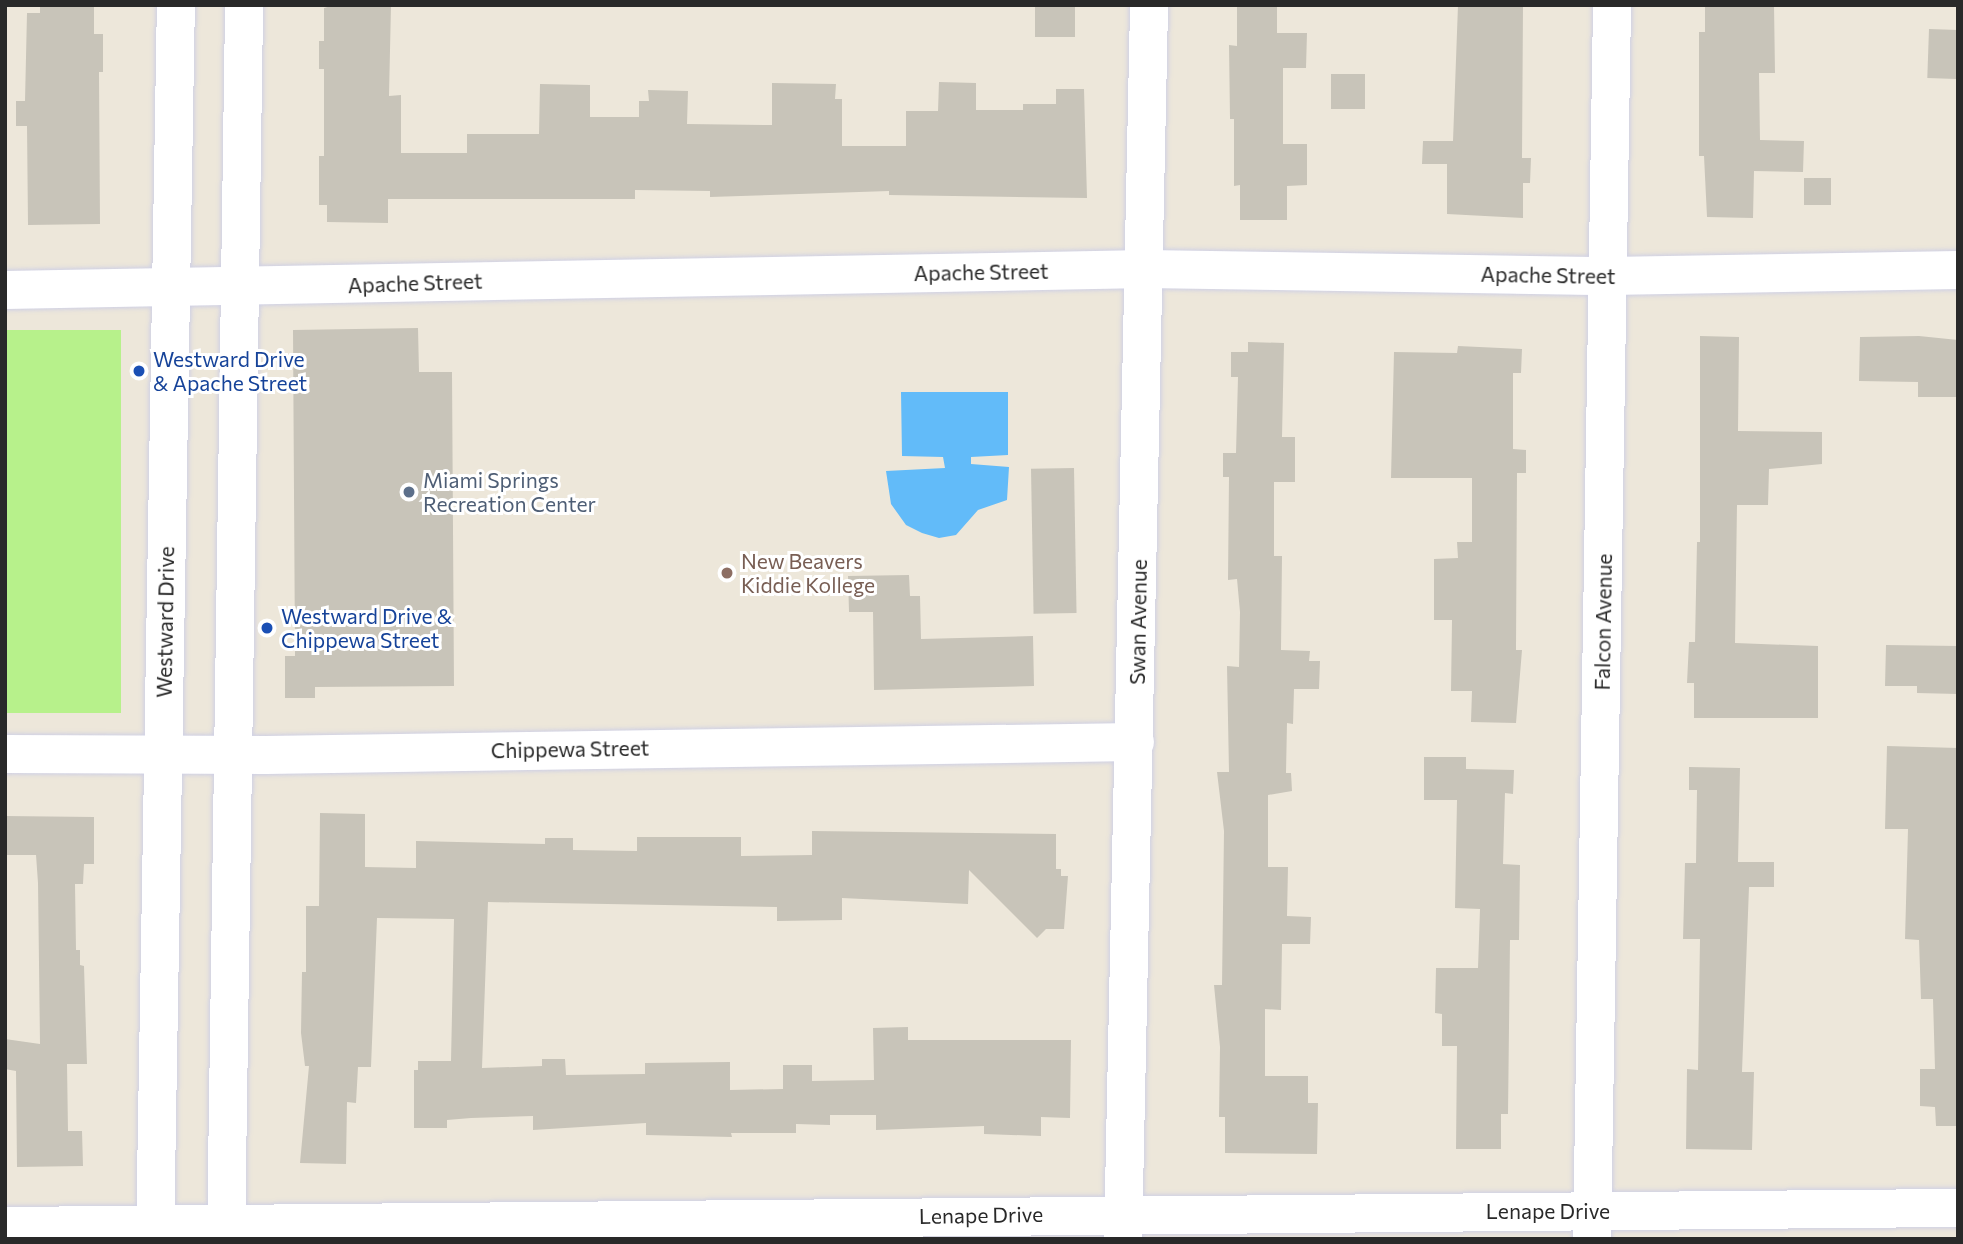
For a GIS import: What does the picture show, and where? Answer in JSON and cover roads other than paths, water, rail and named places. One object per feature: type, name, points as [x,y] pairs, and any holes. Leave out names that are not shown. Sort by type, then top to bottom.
[{"type":"street","name":"Westward Drive","points":[[155,1232],[176,5]]},
{"type":"street","points":[[226,1232],[244,5]]},
{"type":"street","name":"Swan Avenue","points":[[1124,1226],[1146,269],[1149,5]]},
{"type":"street","name":"Falcon Avenue","points":[[1592,1225],[1612,5]]},
{"type":"street","name":"Apache Street","points":[[5,290],[240,288],[1146,269],[1609,276],[1958,270]]},
{"type":"street","name":"Chippewa Street","points":[[5,754],[235,755],[1135,742]]},
{"type":"street","name":"Lenape Drive","points":[[5,1226],[226,1232],[1592,1225],[1958,1208]]},
{"type":"water","points":[[901,392],[1008,392],[1008,455],[971,457],[971,464],[1009,467],[1007,500],[978,510],[956,535],[939,538],[922,533],[906,525],[891,504],[886,471],[945,468],[943,457],[902,456]]},
{"type":"place","name":"Westward Drive & Apache Street","points":[[139,371]]},
{"type":"place","name":"Miami Springs Recreation Center","points":[[409,492]]},
{"type":"place","name":"New Beavers Kiddie Kollege","points":[[727,573]]},
{"type":"place","name":"Westward Drive & Chippewa Street","points":[[267,628]]}]
